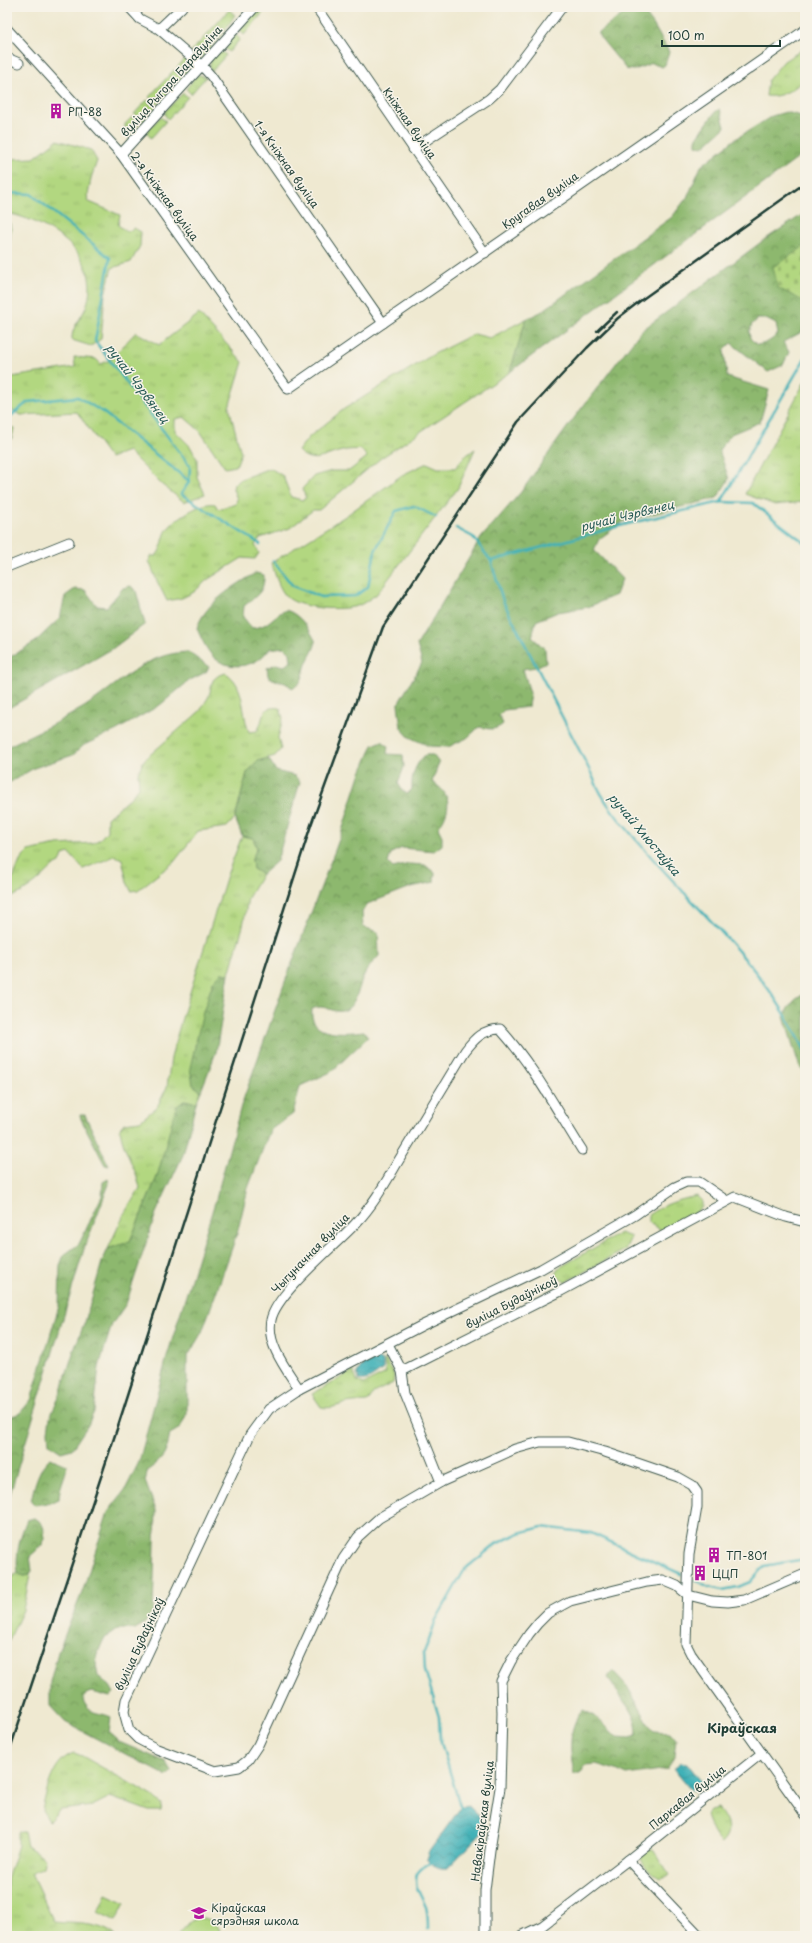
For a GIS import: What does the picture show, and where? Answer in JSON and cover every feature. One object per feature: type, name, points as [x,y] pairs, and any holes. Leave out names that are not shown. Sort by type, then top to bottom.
[{"type":"street","name":"1-я Кніжная вуліца","points":[[129,7],[140,19],[159,29],[202,66],[211,76],[383,323]]},
{"type":"street","points":[[159,29],[182,7]]},
{"type":"street","name":"вуліца Рыгора Барадуліна","points":[[120,154],[255,7]]},
{"type":"street","name":"Кніжная вуліца","points":[[316,7],[485,253]]},
{"type":"street","points":[[414,149],[488,99],[500,89],[562,7]]},
{"type":"street","name":"2-я Кніжная вуліца","points":[[7,29],[120,154],[288,389]]},
{"type":"street","name":"Кругавая вуліца","points":[[288,389],[805,30]]},
{"type":"street","points":[[7,58],[19,63]]},
{"type":"street","points":[[7,567],[69,542]]},
{"type":"street","name":"Чыгуначная вуліца","points":[[299,1389],[274,1346],[270,1331],[271,1320],[276,1307],[300,1278],[357,1222],[384,1185],[465,1051],[476,1036],[489,1030],[500,1029],[525,1058],[582,1150]]},
{"type":"street","points":[[299,1389],[421,1326],[541,1269],[635,1215],[675,1187],[686,1182],[699,1182],[731,1199],[805,1222]]},
{"type":"street","name":"вуліца Будаўнікоў","points":[[402,1371],[568,1287],[731,1199]]},
{"type":"street","points":[[388,1344],[402,1371],[405,1393],[441,1482]]},
{"type":"street","name":"вуліца Будаўнікоў","points":[[299,1389],[268,1409],[250,1435],[126,1700],[124,1712],[129,1730],[138,1739],[157,1749],[215,1771],[239,1767],[248,1760],[258,1745],[343,1559],[358,1537],[389,1511],[441,1482],[515,1449],[540,1442],[568,1442],[605,1452],[678,1477],[692,1484],[698,1497],[689,1554],[686,1644],[691,1654],[805,1814]]},
{"type":"street","points":[[688,1595],[712,1601],[728,1602],[744,1600],[805,1574]]},
{"type":"street","name":"Навакіраўская вуліца","points":[[484,1935],[485,1890],[500,1788],[502,1713],[501,1681],[510,1661],[538,1622],[548,1613],[570,1601],[592,1594],[663,1580],[677,1586],[688,1595]]},
{"type":"street","name":"Паркавая вуліца","points":[[521,1936],[542,1926],[628,1860],[762,1753]]},
{"type":"street","points":[[628,1860],[700,1936]]},
{"type":"green space","points":[[259,7],[268,7],[244,35],[240,30]]},
{"type":"green space","points":[[633,7],[640,7],[653,24],[669,52],[665,65],[662,67],[652,63],[634,70],[626,69],[599,36],[599,32]]},
{"type":"green space","points":[[229,10],[235,15],[222,35],[202,57],[197,58],[190,53]]},
{"type":"green space","points":[[233,35],[236,35],[240,39],[229,52],[225,49],[225,45]]},
{"type":"green space","points":[[805,48],[805,80],[792,90],[777,96],[766,96],[768,80],[784,61]]},
{"type":"green space","points":[[220,50],[226,55],[211,72],[210,65],[213,57]]},
{"type":"green space","points":[[188,56],[191,59],[192,65],[186,74],[177,67]]},
{"type":"green space","points":[[174,70],[181,76],[182,79],[160,103],[155,103],[149,97]]},
{"type":"green space","points":[[200,75],[206,77],[191,94],[186,89],[196,76]]},
{"type":"green space","points":[[183,93],[188,97],[168,119],[165,115],[165,111]]},
{"type":"green space","points":[[147,100],[155,107],[143,121],[134,114]]},
{"type":"green space","points":[[720,109],[725,127],[703,147],[696,145],[696,139],[715,112]]},
{"type":"green space","points":[[786,112],[805,117],[805,153],[510,372],[526,319],[541,312],[672,217],[688,196],[701,166],[734,140],[772,116]]},
{"type":"green space","points":[[132,117],[139,124],[132,134],[125,128],[125,124]]},
{"type":"green space","points":[[160,117],[166,121],[151,138],[146,132]]},
{"type":"green space","points":[[57,140],[91,150],[97,161],[91,178],[87,201],[120,215],[118,225],[127,232],[134,228],[141,232],[140,246],[131,262],[112,268],[105,294],[101,339],[91,346],[72,340],[73,331],[86,307],[90,289],[88,272],[80,257],[69,244],[55,233],[40,224],[7,213],[7,159],[34,158]]},
{"type":"green space","points":[[805,213],[805,323],[802,332],[783,342],[789,352],[783,365],[768,372],[731,343],[724,350],[727,377],[769,390],[760,422],[731,434],[719,450],[729,479],[717,498],[624,521],[599,539],[594,550],[622,579],[616,595],[588,607],[558,612],[536,621],[532,637],[545,649],[546,662],[536,667],[523,669],[530,693],[528,707],[504,710],[499,715],[503,724],[497,728],[492,729],[479,727],[467,738],[448,747],[429,746],[409,737],[401,728],[398,704],[422,663],[417,645],[481,538],[521,492],[571,422],[641,331],[764,240]],"holes":[[[758,319],[766,319],[776,324],[778,334],[769,341],[757,345],[750,338],[749,332],[752,324]]]},
{"type":"green space","points":[[7,221],[10,223],[11,229],[7,267]]},
{"type":"green space","points":[[805,246],[805,302],[778,288],[773,267]]},
{"type":"green space","points":[[199,314],[243,362],[229,407],[241,453],[236,466],[225,468],[200,431],[184,417],[175,419],[175,431],[190,446],[197,459],[197,477],[205,494],[184,502],[161,484],[128,451],[110,458],[77,412],[21,415],[7,408],[7,382],[12,377],[75,367],[74,357],[96,359],[101,364],[110,360],[136,332],[159,345]]},
{"type":"green space","points":[[526,319],[510,372],[381,458],[319,510],[313,510],[290,528],[260,538],[255,545],[259,553],[255,559],[242,558],[207,580],[194,592],[182,598],[167,601],[149,561],[151,556],[156,556],[159,552],[167,530],[182,516],[203,505],[215,504],[218,509],[236,504],[237,499],[233,489],[234,484],[241,479],[270,468],[283,476],[291,497],[302,500],[306,498],[302,489],[314,476],[332,471],[349,471],[367,457],[361,449],[344,450],[319,458],[309,458],[298,451],[309,437],[344,409],[434,354],[474,334],[490,338]]},
{"type":"green space","points":[[805,381],[805,499],[803,502],[775,505],[745,494]]},
{"type":"green space","points":[[7,426],[14,428],[12,438],[7,444]]},
{"type":"green space","points":[[475,449],[458,488],[376,595],[357,606],[331,609],[301,604],[287,597],[279,585],[271,563],[347,515],[402,475],[427,463],[438,468],[455,468],[464,457]]},
{"type":"green space","points":[[256,573],[264,575],[263,586],[259,593],[244,606],[243,617],[252,628],[263,626],[281,612],[286,610],[296,615],[300,619],[316,642],[305,666],[301,680],[292,688],[286,683],[274,680],[268,676],[267,668],[276,664],[284,666],[291,662],[290,653],[284,647],[269,649],[264,655],[252,663],[238,666],[231,665],[214,658],[205,646],[197,628],[206,611],[213,603]]},
{"type":"green space","points":[[131,586],[136,591],[145,624],[112,649],[7,709],[7,659],[35,642],[60,618],[65,596],[75,589],[85,590],[97,606],[107,607],[123,588]]},
{"type":"green space","points":[[188,652],[209,667],[206,672],[190,680],[160,705],[117,730],[84,745],[73,755],[34,768],[7,784],[7,747],[56,723],[84,707],[145,664],[172,654]]},
{"type":"green space","points":[[226,673],[232,678],[240,692],[249,732],[257,731],[264,714],[269,709],[280,708],[283,718],[278,738],[281,749],[275,756],[257,761],[247,773],[235,818],[227,827],[198,831],[174,862],[138,890],[131,891],[127,882],[122,859],[115,856],[83,869],[69,853],[63,855],[60,863],[51,868],[32,885],[21,893],[7,899],[7,886],[14,876],[20,861],[28,851],[57,845],[93,843],[100,839],[107,831],[107,818],[131,797],[139,787],[138,773],[144,760],[200,711],[209,696],[213,680],[219,675]]},
{"type":"green space","points":[[382,741],[388,746],[387,754],[403,755],[404,767],[398,783],[402,790],[407,794],[412,789],[412,779],[416,766],[425,755],[433,755],[439,763],[432,782],[444,792],[448,803],[446,815],[438,828],[442,836],[442,845],[434,851],[402,848],[391,853],[388,863],[393,868],[409,864],[425,865],[435,873],[434,882],[411,887],[367,904],[362,912],[363,927],[378,932],[379,956],[365,973],[351,1006],[342,1011],[334,1011],[321,1007],[312,1009],[312,1018],[316,1025],[322,1029],[339,1032],[364,1031],[368,1037],[331,1072],[300,1086],[293,1114],[270,1130],[248,1188],[237,1234],[202,1332],[187,1358],[187,1413],[180,1428],[170,1434],[164,1455],[148,1470],[145,1481],[156,1510],[153,1611],[145,1623],[135,1629],[118,1629],[104,1639],[99,1650],[96,1663],[98,1676],[110,1686],[114,1693],[110,1697],[91,1692],[86,1694],[83,1700],[88,1709],[111,1717],[109,1733],[119,1742],[166,1762],[171,1772],[167,1776],[65,1722],[50,1706],[50,1682],[58,1652],[83,1590],[108,1512],[125,1490],[139,1462],[168,1353],[216,1199],[241,1106],[286,979],[340,837],[360,775],[373,745]]},
{"type":"green space","points":[[269,759],[276,771],[295,776],[300,782],[277,861],[262,874],[253,869],[252,859],[257,848],[253,838],[242,836],[235,818],[247,773],[257,761]]},
{"type":"green space","points":[[242,836],[253,838],[257,848],[252,859],[253,869],[262,874],[248,898],[243,926],[229,974],[221,973],[193,1085],[201,1091],[196,1103],[185,1100],[157,1177],[130,1241],[108,1249],[124,1214],[140,1188],[123,1144],[120,1128],[124,1123],[140,1121],[157,1107],[167,1087],[171,1058],[181,1021],[227,875]]},
{"type":"green space","points":[[221,973],[229,974],[216,1052],[201,1091],[193,1085],[190,1068],[203,1012],[213,982]]},
{"type":"green space","points":[[805,993],[805,1074],[799,1065],[784,1017],[788,1008],[795,1000]]},
{"type":"green space","points":[[185,1100],[196,1103],[183,1155],[156,1213],[126,1304],[112,1324],[99,1367],[94,1412],[88,1425],[72,1449],[61,1452],[49,1444],[48,1431],[50,1418],[85,1322],[102,1262],[108,1249],[130,1241],[157,1177],[176,1107]]},
{"type":"green space","points":[[80,1115],[85,1115],[109,1166],[105,1165]]},
{"type":"green space","points":[[108,1179],[109,1184],[84,1249],[7,1504],[7,1418],[20,1413],[31,1400],[59,1306],[60,1265],[64,1255],[79,1244],[102,1196],[103,1182]]},
{"type":"green space","points":[[697,1196],[702,1201],[702,1207],[690,1218],[664,1233],[648,1222],[648,1215],[660,1208],[677,1201]]},
{"type":"green space","points":[[620,1233],[631,1237],[625,1250],[565,1282],[556,1276],[557,1269]]},
{"type":"green space","points":[[384,1360],[386,1360],[394,1375],[393,1383],[373,1393],[369,1401],[355,1402],[325,1408],[321,1407],[312,1394],[353,1371],[357,1381],[364,1384],[386,1373]]},
{"type":"green space","points":[[50,1458],[67,1465],[59,1499],[52,1502],[35,1505],[31,1501],[35,1483],[43,1466]]},
{"type":"green space","points":[[34,1518],[41,1523],[44,1529],[43,1545],[30,1556],[32,1571],[30,1575],[23,1576],[18,1573],[17,1566],[19,1546],[22,1532],[27,1520]]},
{"type":"green space","points":[[18,1573],[23,1576],[30,1575],[23,1610],[7,1644],[7,1602],[13,1576]]},
{"type":"green space","points":[[613,1671],[627,1686],[653,1731],[670,1732],[676,1739],[674,1757],[667,1769],[627,1775],[596,1764],[586,1765],[580,1774],[574,1774],[571,1757],[572,1732],[574,1724],[583,1710],[595,1716],[617,1737],[631,1738],[637,1734],[634,1718],[630,1710],[608,1677]]},
{"type":"green space","points":[[74,1753],[151,1795],[162,1804],[161,1811],[149,1811],[110,1797],[92,1806],[60,1810],[49,1821],[42,1810],[49,1785],[60,1762]]},
{"type":"green space","points":[[718,1808],[726,1821],[728,1829],[725,1838],[721,1843],[713,1834],[706,1815],[710,1810]]},
{"type":"green space","points":[[18,1832],[24,1832],[27,1846],[45,1858],[43,1867],[31,1873],[54,1922],[95,1926],[110,1931],[116,1936],[7,1936],[7,1880],[18,1845]]},
{"type":"green space","points":[[648,1850],[654,1850],[669,1875],[660,1878],[645,1866],[640,1855]]},
{"type":"green space","points":[[106,1894],[125,1903],[116,1921],[98,1912]]},
{"type":"green space","points":[[200,1918],[208,1919],[214,1922],[219,1928],[221,1936],[177,1936],[191,1921]]},
{"type":"water","points":[[376,1357],[383,1362],[383,1369],[369,1379],[359,1380],[357,1373],[362,1365]]},
{"type":"water","points":[[681,1762],[687,1763],[701,1781],[694,1790],[690,1789],[675,1771],[675,1767]]},
{"type":"water","points":[[469,1806],[479,1818],[482,1832],[448,1868],[439,1868],[433,1865],[426,1859],[428,1853],[461,1807]]},
{"type":"waterway","name":"ручай Чэрвянец","points":[[7,193],[31,194],[110,258],[95,341],[190,466],[189,482],[181,494],[260,544]]},
{"type":"waterway","points":[[721,502],[805,358]]},
{"type":"waterway","points":[[7,419],[28,402],[78,397],[104,413],[189,481]]},
{"type":"waterway","name":"ручай Чэрвянец","points":[[456,528],[473,537],[491,561],[627,524],[721,502],[753,503],[805,543]]},
{"type":"waterway","name":"ручай Чэрвянец","points":[[273,561],[293,586],[321,597],[355,596],[368,587],[375,551],[396,511],[414,506],[436,517]]},
{"type":"waterway","name":"ручай Хлюстаўка","points":[[491,561],[503,601],[597,786],[609,806],[630,833],[736,948],[783,1011],[805,1051]]},
{"type":"waterway","name":"ручай Хлюстаўка","points":[[461,1809],[440,1739],[439,1717],[425,1670],[424,1653],[436,1620],[465,1569],[496,1544],[519,1533],[542,1527],[591,1533],[681,1574]]},
{"type":"waterway","name":"ручай Хлюстаўка","points":[[696,1580],[709,1587],[722,1590],[738,1587],[750,1582],[764,1566],[805,1559]]},
{"type":"waterway","name":"ручай Хлюстаўка","points":[[428,1929],[427,1909],[418,1891],[416,1878],[420,1870],[431,1862]]},
{"type":"railway","points":[[7,1758],[117,1429],[311,825],[383,627],[518,422],[587,348],[618,318],[644,298],[805,183]]},
{"type":"railway","points":[[597,331],[617,312]]},
{"type":"place","name":"РП-88","points":[[56,111]]},
{"type":"place","name":"ТП-801","points":[[714,1555]]},
{"type":"place","name":"ЦЦП","points":[[700,1573]]},
{"type":"place","name":"Кіраўская сярэдняя школа","points":[[199,1913]]},
{"type":"district","name":"Кіраўская","points":[[742,1727]]}]
